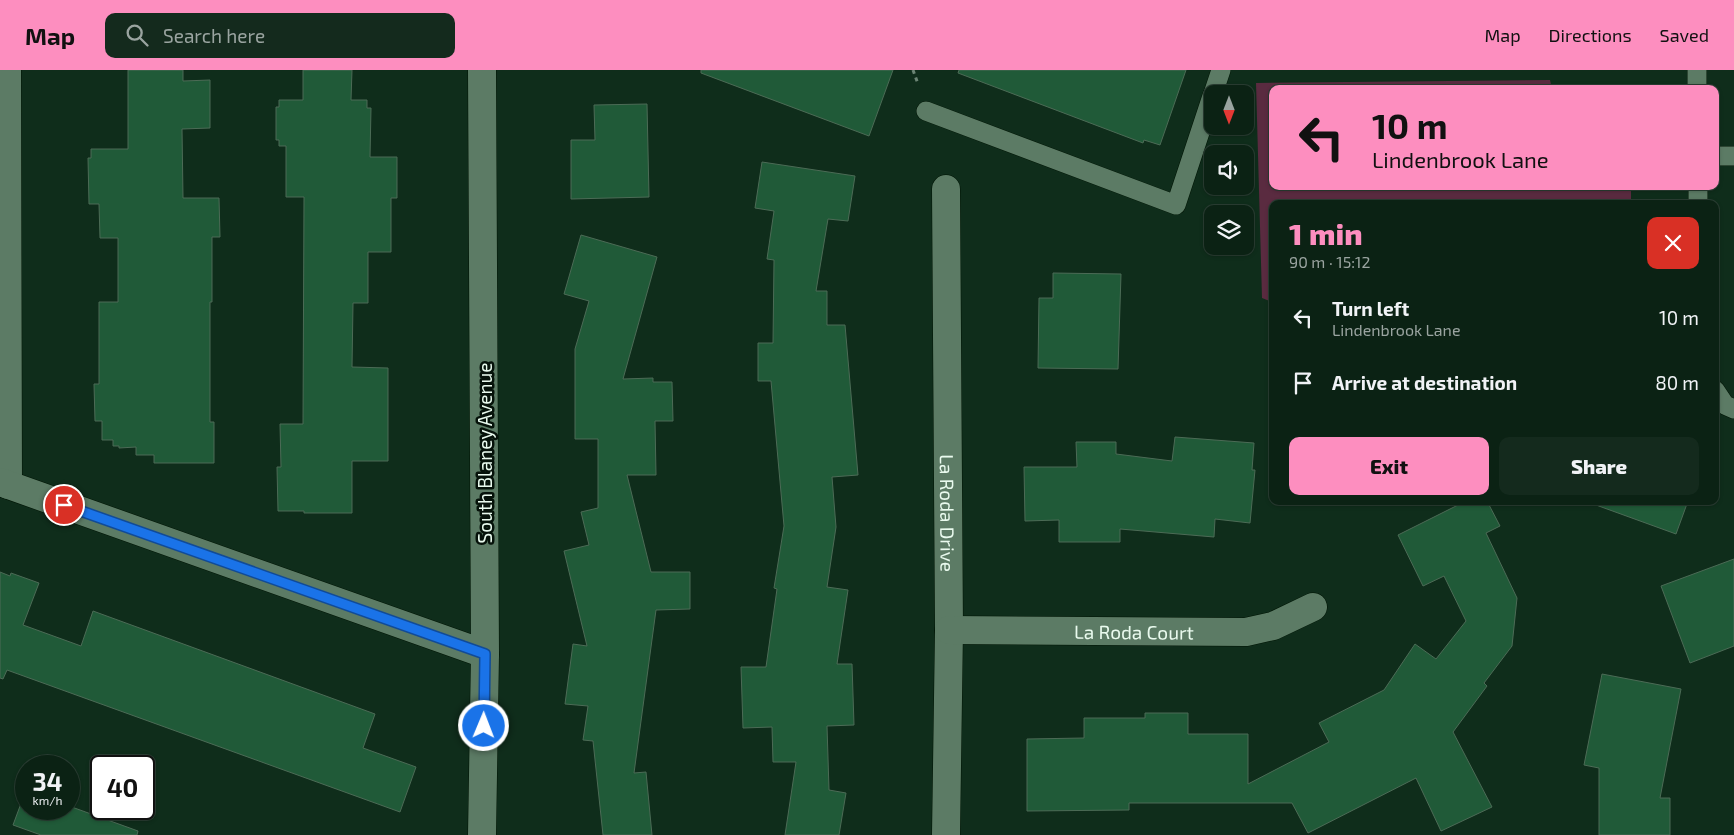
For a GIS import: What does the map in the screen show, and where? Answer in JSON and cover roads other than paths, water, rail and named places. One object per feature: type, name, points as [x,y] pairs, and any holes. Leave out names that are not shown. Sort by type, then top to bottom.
[{"type":"street","points":[[7,70],[4,484],[485,654]]},
{"type":"street","name":"South Blaney Avenue","points":[[482,70],[485,654],[482,835]]},
{"type":"street","name":"La Roda Drive","points":[[946,189],[949,630],[946,835]]},
{"type":"street","name":"La Roda Court","points":[[949,630],[1246,632],[1273,626],[1313,607]]},
{"type":"lane","points":[[1216,85],[1221,70]]},
{"type":"lane","points":[[1697,70],[1697,85]]},
{"type":"lane","points":[[926,111],[1176,205],[1204,122]]},
{"type":"lane","points":[[1719,156],[1734,156]]},
{"type":"lane","points":[[1719,396],[1725,405],[1734,409]]}]
